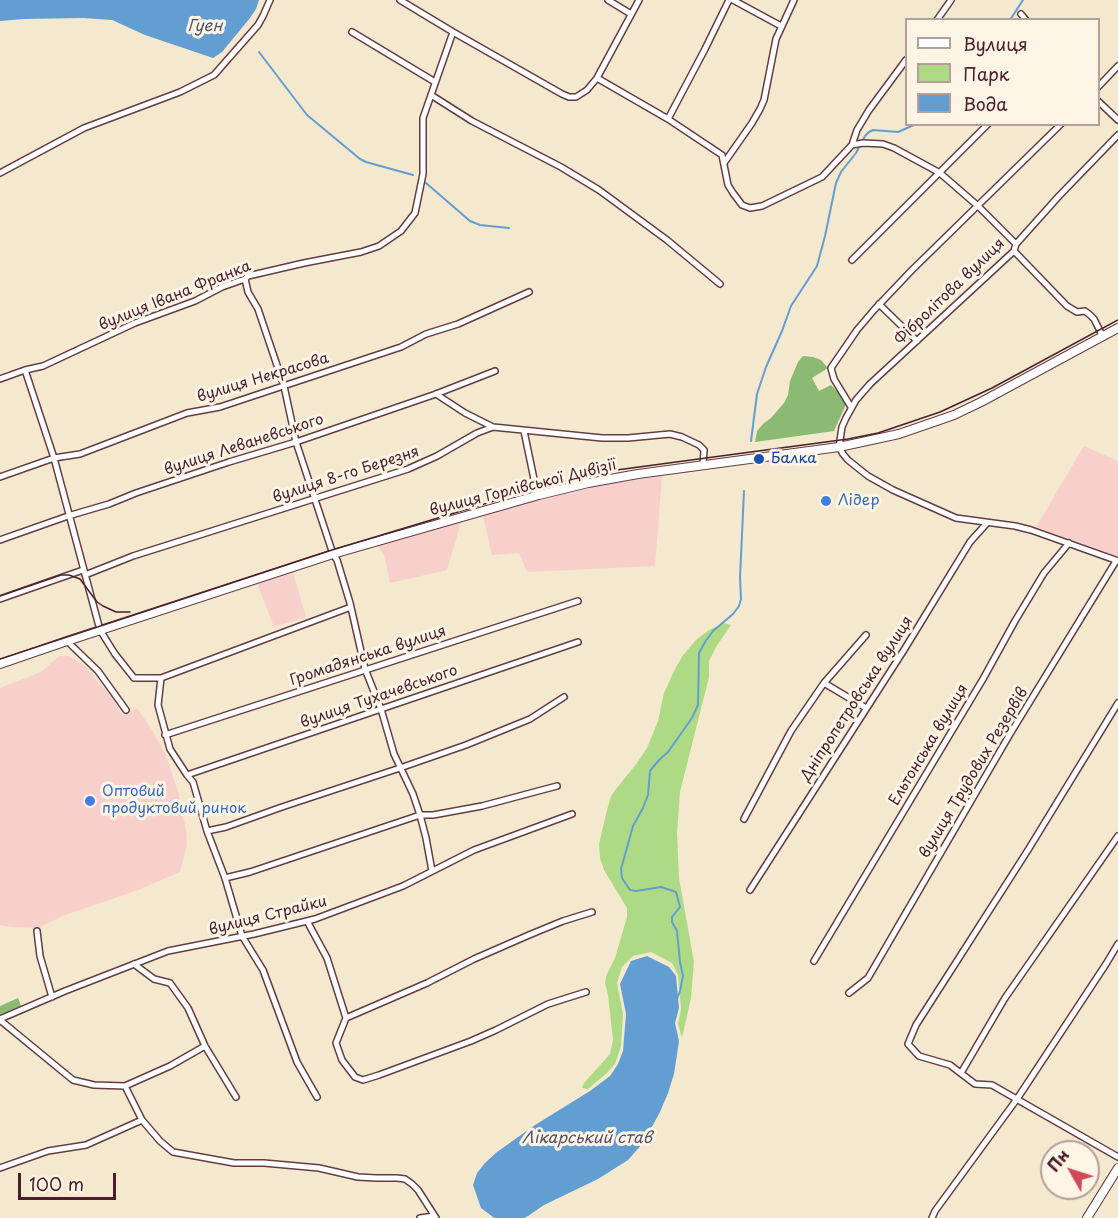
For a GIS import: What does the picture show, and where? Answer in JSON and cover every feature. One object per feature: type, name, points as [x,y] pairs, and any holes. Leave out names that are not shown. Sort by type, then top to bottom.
[{"type":"main road","name":"вулиця Горлівської Дивізії","points":[[0,664],[333,554],[539,495],[638,474],[839,447],[899,434],[954,415],[1118,328]]},
{"type":"main road","points":[[1087,1218],[1118,1168]]},
{"type":"street","points":[[0,173],[84,128],[180,92],[214,75],[258,25],[270,0]]},
{"type":"street","points":[[400,0],[569,97],[582,94],[593,84],[639,0]]},
{"type":"street","points":[[608,0],[631,14]]},
{"type":"street","points":[[668,119],[731,0],[781,26]]},
{"type":"street","points":[[724,163],[752,123],[764,100],[773,50],[781,26],[794,0]]},
{"type":"street","points":[[938,18],[951,0]]},
{"type":"street","points":[[1021,14],[1024,18]]},
{"type":"street","points":[[352,32],[435,82]]},
{"type":"street","name":"вулиця Івана Франка","points":[[0,379],[43,366],[135,323],[195,301],[222,286],[246,279],[248,276],[361,252],[379,246],[401,231],[415,213],[423,174],[423,118],[453,32]]},
{"type":"street","points":[[857,144],[857,130],[905,61]]},
{"type":"street","points":[[1100,85],[1118,66]]},
{"type":"street","points":[[597,78],[668,119],[722,155],[728,184],[742,205],[750,208],[762,206],[822,177],[857,144],[883,144],[894,148],[940,173],[978,206],[1068,306],[1077,312],[1085,311],[1094,319],[1102,337]]},
{"type":"street","points":[[431,95],[472,122],[561,167],[599,190],[667,240],[720,284]]},
{"type":"street","points":[[1100,103],[1118,120]]},
{"type":"street","points":[[852,260],[986,126]]},
{"type":"street","points":[[851,407],[834,379],[831,368],[857,330],[879,304],[1059,126]]},
{"type":"street","name":"Фібролітова вулиця","points":[[839,447],[842,427],[851,407],[870,384],[1015,248],[1118,135]]},
{"type":"street","points":[[246,279],[248,292],[258,309],[284,386],[296,442],[333,554],[337,560],[351,607],[365,669],[381,709],[394,754],[420,815],[432,871]]},
{"type":"street","name":"вулиця Некрасова","points":[[0,477],[54,459],[80,454],[187,413],[220,407],[401,347],[426,334],[458,324],[529,292]]},
{"type":"street","points":[[879,304],[917,341]]},
{"type":"street","points":[[25,370],[54,459],[100,630],[134,678],[161,678],[351,607]]},
{"type":"street","name":"вулиця Леваневського","points":[[0,540],[229,462],[296,442],[436,394],[495,371]]},
{"type":"street","points":[[436,394],[465,413],[493,427],[602,438],[677,435],[704,450],[703,466]]},
{"type":"street","name":"вулиця 8-го Березня","points":[[0,599],[408,469],[493,427]]},
{"type":"street","points":[[524,431],[539,495]]},
{"type":"street","points":[[839,447],[858,469],[893,490],[956,518],[1015,526],[1044,534],[1117,561]]},
{"type":"street","name":"Дніпропетровська вулиця","points":[[750,890],[970,542],[987,523]]},
{"type":"street","name":"Ельтонська вулиця","points":[[814,961],[1044,573],[1068,543]]},
{"type":"street","name":"вулиця Трудових Резервів","points":[[849,993],[868,978],[1011,734],[1117,561]]},
{"type":"street","name":"Громадянська вулиця","points":[[165,735],[578,601]]},
{"type":"street","points":[[744,819],[791,731],[824,683],[866,635]]},
{"type":"street","points":[[67,641],[98,671],[126,710]]},
{"type":"street","name":"вулиця Тухачевського","points":[[187,775],[578,642]]},
{"type":"street","points":[[161,678],[158,705],[170,749],[193,782],[242,936],[263,970],[297,1062],[317,1097]]},
{"type":"street","points":[[824,683],[866,708]]},
{"type":"street","points":[[207,831],[226,827],[400,768],[513,727],[564,698]]},
{"type":"street","points":[[1118,703],[1028,850],[916,1025],[908,1044],[919,1056],[950,1065],[975,1084],[992,1085],[1118,1157]]},
{"type":"street","points":[[225,878],[250,872],[420,815],[433,815],[482,806],[557,786]]},
{"type":"street","name":"вулиця Страйки","points":[[0,1020],[168,951],[315,920],[403,886],[474,850],[572,814]]},
{"type":"street","points":[[961,1073],[1005,998],[1118,836]]},
{"type":"street","points":[[346,1018],[529,935],[592,912]]},
{"type":"street","points":[[307,921],[327,958],[346,1018],[336,1043],[342,1060],[355,1077],[363,1080],[480,1038],[548,1004],[586,992]]},
{"type":"street","points":[[37,931],[40,956],[52,997]]},
{"type":"street","points":[[932,1218],[1017,1099],[1118,944]]},
{"type":"street","points":[[134,964],[154,979],[170,983],[188,1008],[205,1046],[236,1097]]},
{"type":"street","points":[[0,1020],[73,1080],[94,1085],[125,1086],[170,1066],[205,1046]]},
{"type":"street","points":[[125,1086],[142,1120],[173,1152],[234,1163],[319,1168],[358,1177],[405,1179],[418,1190],[435,1217],[420,1218]]},
{"type":"street","points":[[0,1168],[48,1151],[86,1145],[142,1120]]},
{"type":"shaded area","points":[[1084,446],[1118,461],[1118,557],[1036,527]]},
{"type":"shaded area","points":[[662,476],[655,566],[527,572],[519,553],[492,555],[482,512],[581,488]]},
{"type":"shaded area","points":[[462,519],[447,570],[390,583],[384,555],[376,544]]},
{"type":"shaded area","points":[[293,572],[306,617],[274,627],[257,583]]},
{"type":"shaded area","name":"Оптовий продуктовий ринок","points":[[59,656],[69,656],[84,665],[111,696],[123,716],[137,708],[152,730],[165,753],[178,791],[187,845],[180,872],[138,890],[65,915],[37,928],[0,925],[0,688],[41,672]]},
{"type":"green space","points":[[803,356],[821,360],[828,368],[812,378],[819,391],[831,385],[848,400],[834,431],[755,442],[757,431],[784,403],[790,381]]},
{"type":"green space","points":[[724,623],[731,625],[709,661],[709,677],[680,792],[677,833],[679,878],[694,962],[691,998],[682,1038],[678,1024],[681,1009],[678,975],[672,963],[651,952],[633,956],[622,967],[617,983],[623,1014],[621,1046],[615,1064],[588,1089],[582,1088],[610,1054],[613,1040],[605,983],[627,917],[627,908],[604,870],[600,858],[599,844],[611,796],[647,748],[658,721],[664,693],[683,655],[697,639]]},
{"type":"green space","points":[[18,998],[21,1006],[0,1017],[0,1006]]},
{"type":"water","name":"Гуен","points":[[0,0],[259,0],[250,18],[222,52],[213,58],[145,35],[112,20],[83,18],[0,21]]},
{"type":"water","name":"Лікарський став","points":[[647,956],[669,967],[676,976],[679,1008],[675,1023],[679,1041],[674,1074],[668,1093],[643,1143],[628,1160],[598,1179],[544,1205],[524,1218],[493,1217],[481,1208],[473,1185],[477,1173],[497,1152],[610,1076],[623,1051],[626,1014],[620,984],[631,961]]},
{"type":"waterway","points":[[1011,18],[1023,0]]},
{"type":"waterway","points":[[259,52],[307,115],[360,159],[413,175]]},
{"type":"waterway","points":[[751,441],[757,394],[766,367],[791,306],[817,266],[836,183],[841,172],[869,132],[873,130],[898,132],[912,126]]},
{"type":"waterway","points":[[426,183],[470,221],[480,225],[509,228]]},
{"type":"waterway","points":[[677,999],[683,976],[677,931],[672,922],[672,917],[680,907],[676,892],[661,887],[630,890],[622,878],[621,869],[633,826],[648,795],[650,771],[668,752],[692,718],[698,705],[699,653],[713,631],[739,606],[744,491]]},
{"type":"tram line","points":[[0,659],[332,550],[537,488],[609,471],[878,433],[940,412],[992,388],[1118,320]]},
{"type":"tram line","points":[[0,596],[61,575],[69,575],[80,579],[97,602],[103,606],[116,612],[130,612]]},
{"type":"place","name":"Балка","points":[[759,459]]},
{"type":"place","name":"Лідер","points":[[826,501]]},
{"type":"place","name":"Оптовий продуктовий ринок","points":[[90,801]]}]
